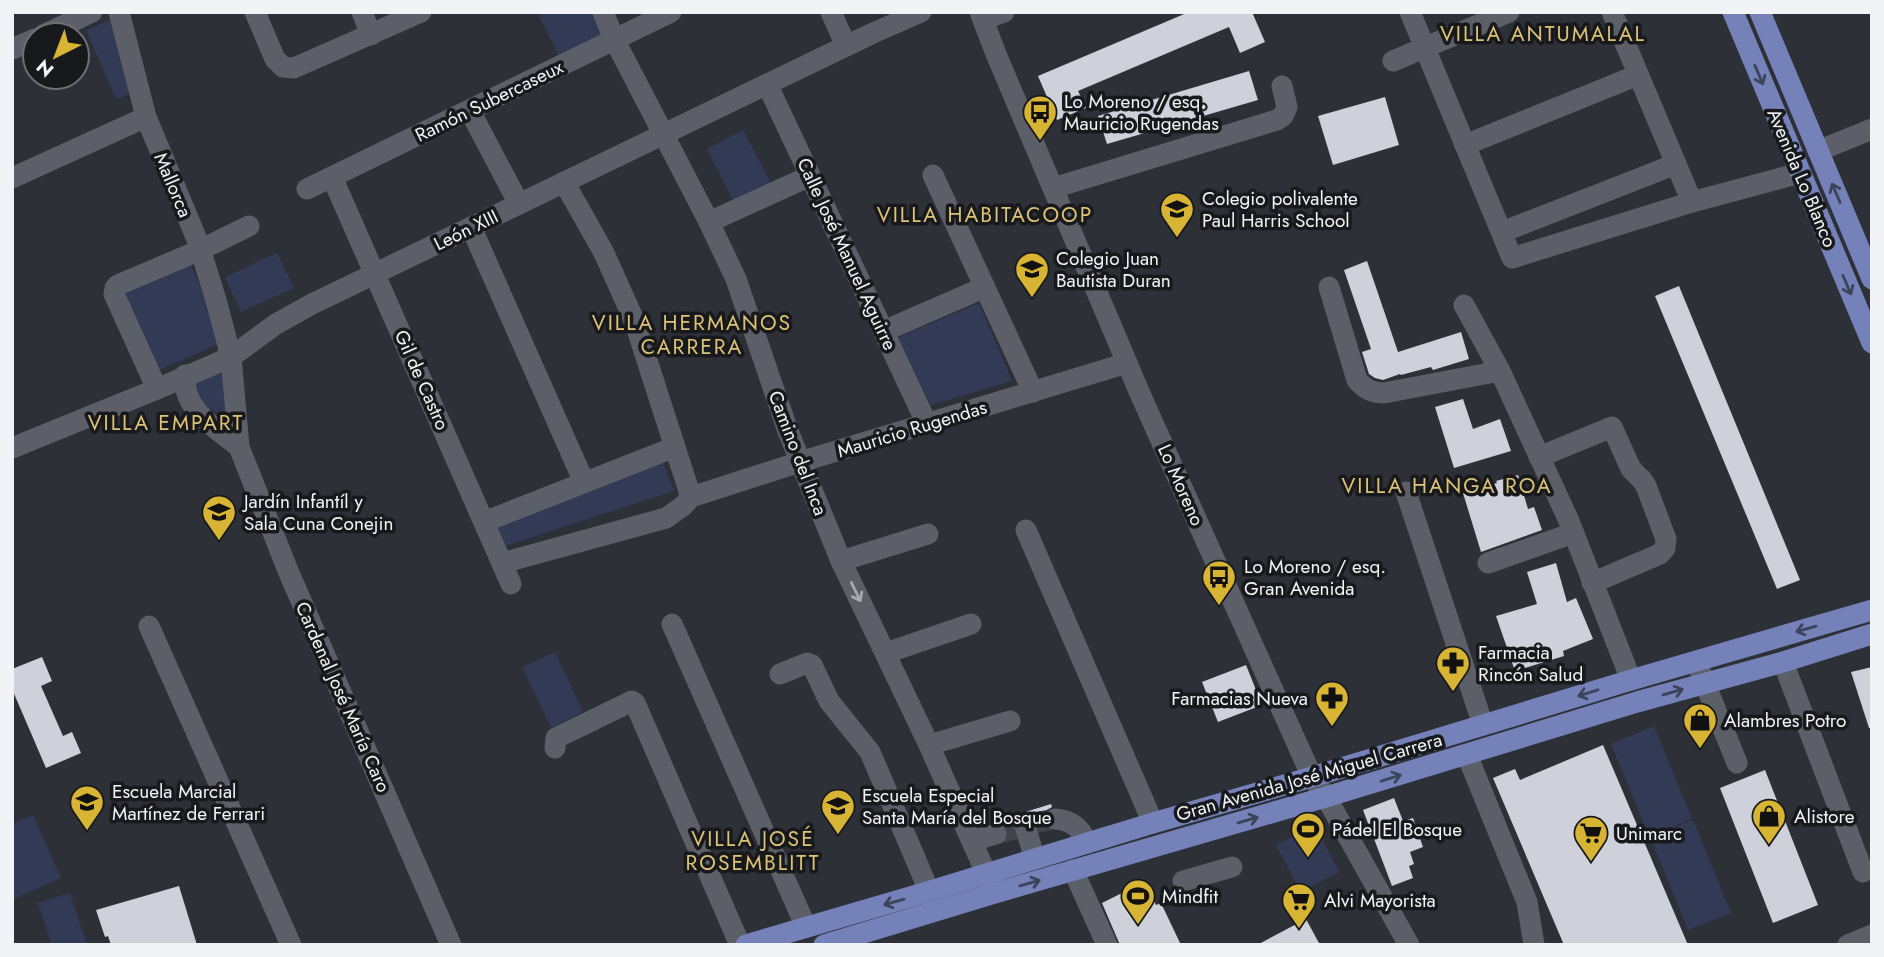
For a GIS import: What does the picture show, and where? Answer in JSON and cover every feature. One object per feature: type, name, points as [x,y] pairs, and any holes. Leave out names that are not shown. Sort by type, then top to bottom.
[{"type":"main road","name":"Avenida Lo Blanco","points":[[1733,12],[1872,343]]},
{"type":"main road","name":"Avenida Lo Blanco","points":[[1760,12],[1872,279]]},
{"type":"main road","name":"Gran Avenida José Miguel Carrera","points":[[824,945],[991,883],[1035,859],[1872,610]]},
{"type":"main road","name":"Gran Avenida José Miguel Carrera","points":[[746,945],[927,892],[1073,870],[1872,634]]},
{"type":"street","points":[[73,21],[92,12]]},
{"type":"street","name":"Mallorca","points":[[120,12],[146,117],[208,270],[231,357]]},
{"type":"street","points":[[255,12],[275,59],[283,67],[294,68],[421,12]]},
{"type":"street","points":[[362,12],[371,35]]},
{"type":"street","name":"Camino del Inca","points":[[603,12],[614,39],[709,222],[743,297],[776,400],[841,561],[991,883]]},
{"type":"street","name":"Ramón Subercaseux","points":[[307,189],[671,12]]},
{"type":"street","points":[[831,12],[846,46]]},
{"type":"street","name":"León XIII","points":[[12,448],[231,357],[293,314],[920,12]]},
{"type":"street","points":[[982,16],[1004,12]]},
{"type":"street","points":[[1410,12],[1513,258],[1692,202],[1800,173]]},
{"type":"street","points":[[1393,61],[1509,12]]},
{"type":"street","points":[[1612,12],[1692,202]]},
{"type":"street","name":"Lo Moreno","points":[[982,16],[1127,363],[1312,777],[1326,797],[1409,945]]},
{"type":"street","points":[[1465,145],[1638,75]]},
{"type":"street","name":"Calle José Manuel Aguirre","points":[[767,84],[927,424]]},
{"type":"street","points":[[1053,188],[1277,120],[1283,116],[1287,107],[1282,86]]},
{"type":"street","points":[[470,111],[519,204]]},
{"type":"street","points":[[12,178],[146,117]]},
{"type":"street","points":[[1818,151],[1872,129]]},
{"type":"street","points":[[1502,232],[1676,164]]},
{"type":"street","points":[[933,175],[1033,392]]},
{"type":"street","points":[[709,222],[810,176]]},
{"type":"street","name":"Gil de Castro","points":[[332,177],[511,584]]},
{"type":"street","points":[[564,182],[604,253],[634,320],[691,497]]},
{"type":"street","points":[[157,389],[114,291],[118,285],[249,226]]},
{"type":"street","points":[[471,227],[584,482]]},
{"type":"street","points":[[884,331],[985,287]]},
{"type":"street","points":[[1329,287],[1357,380],[1364,388],[1375,393],[1384,393],[1500,371]]},
{"type":"street","points":[[1464,305],[1500,371],[1573,533],[1631,680]]},
{"type":"street","name":"Cardenal José María Caro","points":[[231,357],[239,447],[289,573],[451,945]]},
{"type":"street","name":"Mauricio Rugendas","points":[[502,563],[666,518],[691,497],[1127,363]]},
{"type":"street","name":"Cardenal José María Caro","points":[[185,376],[184,386],[191,404],[239,447]]},
{"type":"street","points":[[1539,457],[1612,427],[1631,469],[1646,486],[1666,539],[1665,548],[1651,559],[1592,583]]},
{"type":"street","points":[[484,522],[675,447]]},
{"type":"street","points":[[1406,492],[1483,725]]},
{"type":"street","points":[[1026,530],[1153,823]]},
{"type":"street","points":[[1488,563],[1573,533]]},
{"type":"street","points":[[841,561],[928,534]]},
{"type":"street","points":[[672,624],[806,927]]},
{"type":"street","points":[[886,653],[971,624]]},
{"type":"street","points":[[149,626],[291,945]]},
{"type":"street","points":[[1696,661],[1737,763]]},
{"type":"street","points":[[1783,662],[1863,872]]},
{"type":"street","points":[[780,674],[807,663],[812,665],[829,701],[870,752],[924,879],[927,892]]},
{"type":"street","points":[[555,748],[556,738],[632,701],[635,704],[740,945]]},
{"type":"street","points":[[929,745],[1010,721]]},
{"type":"street","points":[[1468,755],[1527,902],[1529,943]]},
{"type":"street","points":[[1055,819],[1062,819],[1075,826],[1087,843]]},
{"type":"street","points":[[1025,826],[1035,859]]},
{"type":"street","points":[[972,841],[996,834]]},
{"type":"street","points":[[1183,881],[1232,867]]},
{"type":"street","points":[[1073,870],[1107,945]]},
{"type":"street","points":[[1848,945],[1872,934]]},
{"type":"shaded area","points":[[537,12],[595,12],[607,38],[561,60]]},
{"type":"shaded area","points":[[110,20],[140,89],[116,99],[91,42],[91,28]]},
{"type":"shaded area","points":[[743,130],[772,185],[735,204],[707,149]]},
{"type":"shaded area","points":[[277,253],[294,288],[241,312],[225,277]]},
{"type":"shaded area","points":[[191,265],[225,341],[150,374],[116,298]]},
{"type":"shaded area","points":[[979,303],[1012,381],[931,405],[896,338]]},
{"type":"shaded area","points":[[229,370],[229,418],[205,405],[191,383]]},
{"type":"shaded area","points":[[661,457],[674,491],[502,547],[493,525]]},
{"type":"shaded area","points":[[555,652],[583,712],[551,728],[522,667]]},
{"type":"shaded area","points":[[1654,726],[1692,819],[1649,836],[1611,744]]},
{"type":"shaded area","points":[[33,815],[61,878],[12,900],[12,824]]},
{"type":"shaded area","points":[[1693,820],[1731,913],[1688,930],[1650,837]]},
{"type":"shaded area","name":"Pádel El Bosque","points":[[1315,825],[1339,872],[1301,892],[1276,845]]},
{"type":"shaded area","points":[[70,893],[87,945],[52,945],[38,903]]},
{"type":"building","points":[[1189,12],[1252,12],[1265,42],[1240,53],[1229,27],[1078,91],[1086,108],[1057,120],[1038,76]]},
{"type":"building","points":[[1249,71],[1258,100],[1107,144],[1098,116]]},
{"type":"building","points":[[1385,97],[1399,145],[1333,165],[1318,116]]},
{"type":"building","points":[[1367,261],[1398,352],[1461,332],[1469,359],[1433,370],[1431,367],[1383,380],[1369,374],[1362,352],[1371,349],[1344,270]]},
{"type":"building","points":[[1679,286],[1800,580],[1777,589],[1655,296]]},
{"type":"building","points":[[1463,399],[1473,429],[1500,419],[1511,451],[1454,468],[1435,407]]},
{"type":"building","points":[[1518,475],[1528,509],[1534,507],[1542,530],[1481,552],[1463,493]]},
{"type":"building","points":[[1556,563],[1567,602],[1576,598],[1593,639],[1563,651],[1564,656],[1515,671],[1496,616],[1537,604],[1527,572]]},
{"type":"building","points":[[42,657],[52,681],[41,686],[63,736],[72,732],[81,753],[46,768],[12,689],[12,669]]},
{"type":"building","points":[[1246,665],[1262,705],[1218,722],[1202,682]]},
{"type":"building","points":[[1872,667],[1872,728],[1869,728],[1851,672]]},
{"type":"building","name":"Unimarc","points":[[1603,745],[1688,945],[1564,945],[1493,778],[1515,769],[1520,780]]},
{"type":"building","name":"Alistore","points":[[1765,770],[1818,905],[1773,923],[1720,788]]},
{"type":"building","points":[[1394,798],[1403,821],[1413,818],[1423,847],[1410,852],[1414,864],[1409,866],[1413,878],[1392,886],[1363,810]]},
{"type":"building","points":[[1051,804],[1052,807],[1045,811],[1042,817],[1046,828],[1040,830],[1034,817],[1029,813],[1022,813]]},
{"type":"building","points":[[1020,814],[1012,824],[1015,838],[1007,840],[1009,831],[1005,825],[994,821]]},
{"type":"building","name":"Mindfit","points":[[1144,882],[1156,905],[1161,903],[1181,945],[1120,945],[1102,903]]},
{"type":"building","points":[[179,886],[197,945],[111,945],[108,936],[105,937],[96,910]]},
{"type":"building","name":"Alvi Mayorista","points":[[1306,919],[1320,945],[1257,945]]},
{"type":"tunnel","points":[[1029,824],[1055,819]]},
{"type":"tunnel","points":[[996,834],[1021,827]]},
{"type":"place","name":"Lo Moreno / esq. Mauricio Rugendas","points":[[1040,142]]},
{"type":"place","name":"Colegio polivalente Paul Harris School","points":[[1177,239]]},
{"type":"place","name":"Colegio Juan Bautista Duran","points":[[1032,299]]},
{"type":"place","name":"Jardín Infantíl y Sala Cuna Conejin","points":[[219,542]]},
{"type":"place","name":"Lo Moreno / esq. Gran Avenida","points":[[1219,607]]},
{"type":"place","name":"Farmacia Rincón Salud","points":[[1453,693]]},
{"type":"place","name":"Farmacias Nueva","points":[[1332,728]]},
{"type":"place","name":"Alambres Potro","points":[[1700,750]]},
{"type":"place","name":"Escuela Marcial Martínez de Ferrari","points":[[87,832]]},
{"type":"place","name":"Escuela Especial Santa María del Bosque","points":[[838,836]]},
{"type":"place","name":"Alistore","points":[[1769,846]]},
{"type":"place","name":"Pádel El Bosque","points":[[1308,859]]},
{"type":"place","name":"Unimarc","points":[[1591,863]]},
{"type":"place","name":"Mindfit","points":[[1138,926]]},
{"type":"place","name":"Alvi Mayorista","points":[[1299,930]]},
{"type":"district","name":"VILLA ANTUMALAL","points":[[1543,34]]},
{"type":"district","name":"VILLA HABITACOOP","points":[[985,215]]},
{"type":"district","name":"VILLA HERMANOS CARRERA","points":[[692,335]]},
{"type":"district","name":"VILLA EMPART","points":[[166,423]]},
{"type":"district","name":"VILLA HANGA ROA","points":[[1447,486]]},
{"type":"district","name":"VILLA JOSÉ ROSEMBLITT","points":[[753,851]]}]
